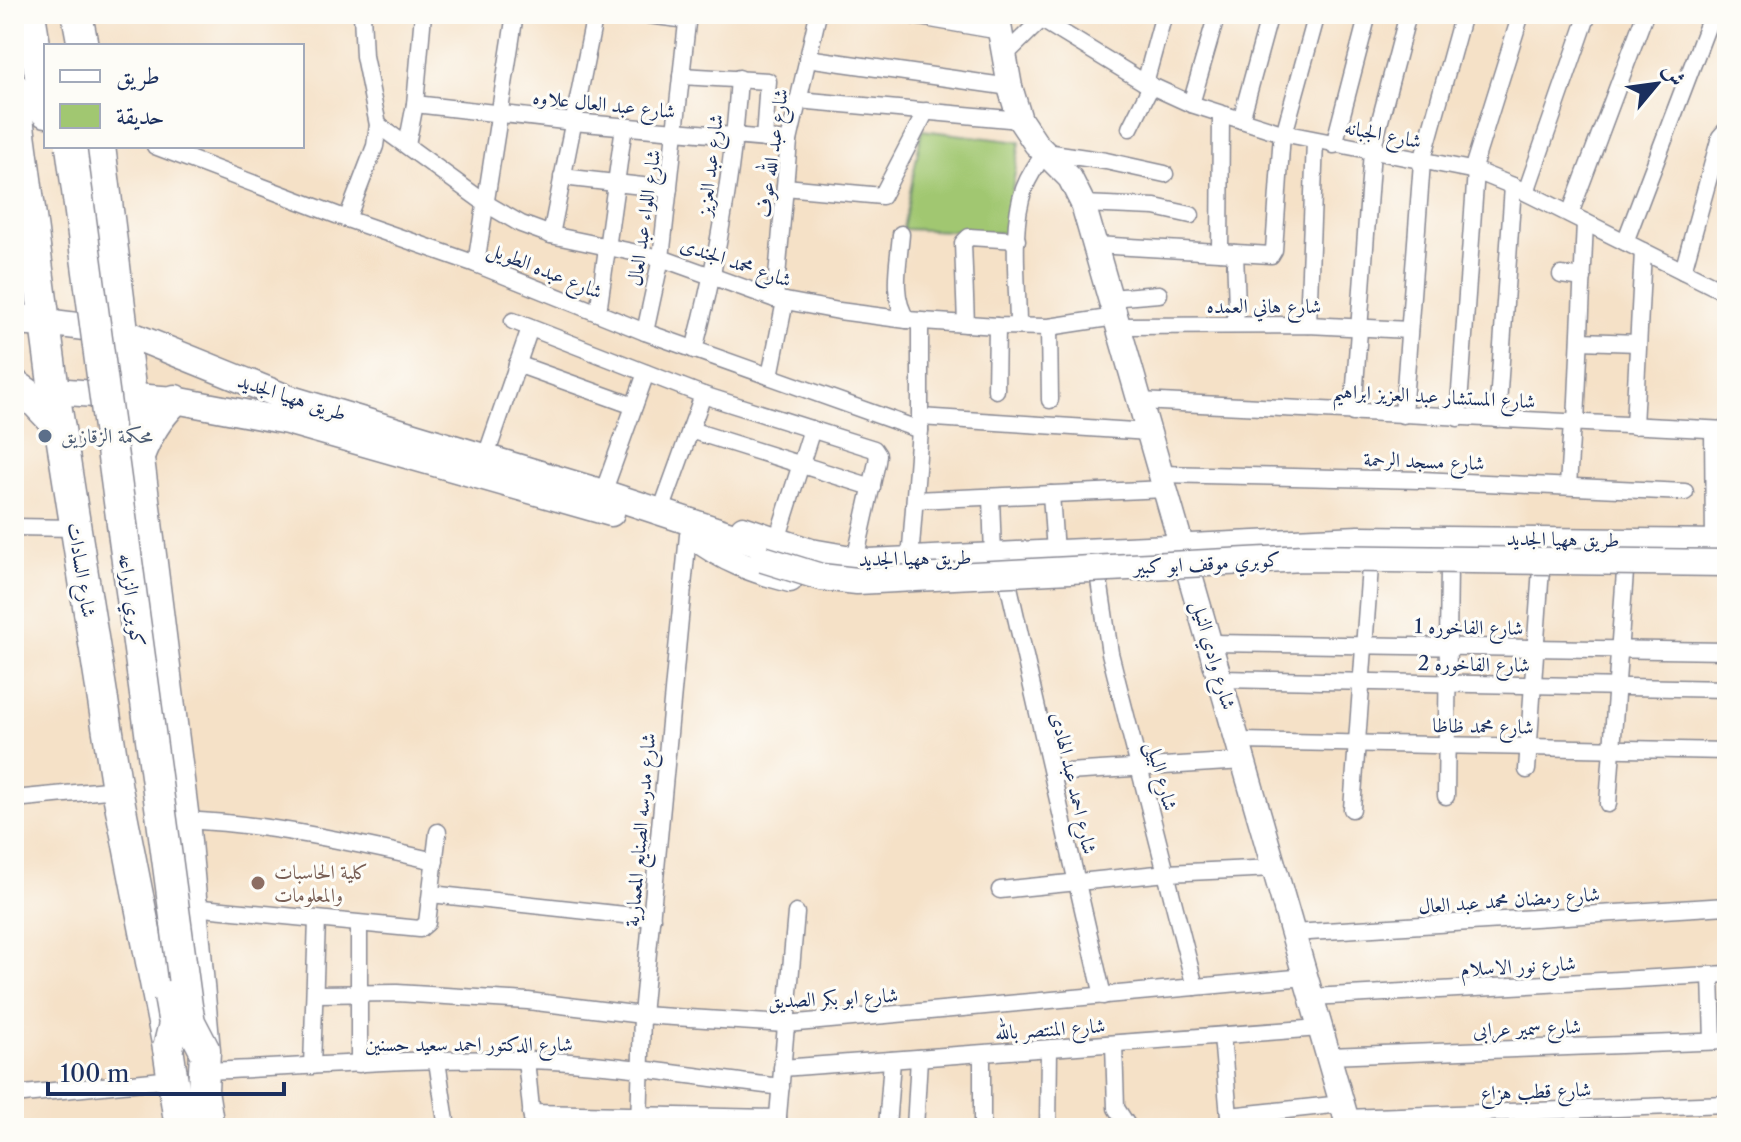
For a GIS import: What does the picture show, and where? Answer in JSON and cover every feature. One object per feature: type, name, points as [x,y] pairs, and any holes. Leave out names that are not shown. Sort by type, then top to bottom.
[{"type":"highway","points":[[30,14],[44,100]]},
{"type":"highway","points":[[49,14],[55,44]]},
{"type":"highway","points":[[77,14],[83,44]]},
{"type":"highway","name":"شارع السادات","points":[[14,88],[59,427],[117,789],[168,1048]]},
{"type":"highway","name":"كوبري الزراعه","points":[[51,148],[174,1024],[168,1048]]},
{"type":"highway","name":"كوبري الزراعه","points":[[71,148],[187,1006],[205,1061]]},
{"type":"highway","points":[[100,148],[184,820],[205,1061],[203,1090],[209,1128]]},
{"type":"highway","points":[[14,248],[32,208]]},
{"type":"highway","points":[[14,320],[45,322]]},
{"type":"highway","points":[[14,384],[27,393],[59,427]]},
{"type":"highway","points":[[139,456],[147,434],[175,400]]},
{"type":"highway","points":[[168,1048],[180,1128]]},
{"type":"main road","name":"طريق ههيا الجديد","points":[[45,322],[124,332],[287,398],[661,511],[693,532]]},
{"type":"main road","name":"طريق ههيا الجديد","points":[[54,391],[175,400],[287,421],[693,532]]},
{"type":"main road","name":"كوبري موقف ابو كبير","points":[[693,532],[768,548],[823,565],[857,569],[1304,545],[1724,549]]},
{"type":"street","points":[[347,219],[375,146],[378,125],[364,56],[362,14]]},
{"type":"street","points":[[407,145],[415,104],[423,14]]},
{"type":"street","points":[[476,264],[515,14]]},
{"type":"street","points":[[551,235],[595,14]]},
{"type":"street","name":"شارع عبد الله عوف","points":[[770,376],[780,300],[789,141],[818,14]]},
{"type":"street","points":[[902,14],[998,23]]},
{"type":"street","points":[[1130,128],[1148,85],[1164,14]]},
{"type":"street","points":[[1191,104],[1217,14]]},
{"type":"street","points":[[1241,120],[1270,14]]},
{"type":"street","points":[[1095,245],[1271,255],[1274,250],[1283,134],[1317,14]]},
{"type":"street","points":[[1334,145],[1368,14]]},
{"type":"street","points":[[1353,413],[1372,151],[1408,14]]},
{"type":"street","points":[[1403,415],[1422,162],[1463,14]]},
{"type":"street","points":[[1458,418],[1474,171],[1521,14]]},
{"type":"street","points":[[1497,419],[1519,189],[1588,14]]},
{"type":"street","points":[[1568,486],[1583,278],[1578,218],[1645,14]]},
{"type":"street","points":[[1625,242],[1712,14]]},
{"type":"street","points":[[1725,14],[1727,28]]},
{"type":"street","points":[[648,15],[687,17]]},
{"type":"street","points":[[1004,56],[1040,16]]},
{"type":"street","name":"شارع الجبانه","points":[[1040,16],[1148,85],[1191,104],[1283,134],[1474,171],[1519,189],[1727,293]]},
{"type":"street","name":"شارع اللواء عبد العال","points":[[645,332],[661,258],[687,17]]},
{"type":"street","name":"شارع وادي النيل","points":[[998,23],[1010,87],[1020,120],[1036,144],[1070,178],[1083,204],[1345,1117]]},
{"type":"street","points":[[807,58],[1010,87]]},
{"type":"street","points":[[681,76],[764,79],[769,85],[764,139]]},
{"type":"street","name":"شارع عبد العزيز","points":[[694,350],[714,276],[727,207],[736,137],[739,78]]},
{"type":"street","points":[[798,100],[1020,120]]},
{"type":"street","name":"شارع عبد العال علاوه","points":[[415,104],[789,141]]},
{"type":"street","points":[[785,187],[882,196],[926,111]]},
{"type":"street","points":[[1221,114],[1228,253],[1237,307],[1234,324]]},
{"type":"street","name":"شارع محمد الجندى","points":[[378,125],[485,203],[521,224],[551,235],[661,258],[780,300],[914,320],[997,326],[1049,327],[1114,313]]},
{"type":"street","points":[[598,313],[624,126]]},
{"type":"street","points":[[1683,271],[1720,137],[1727,129]]},
{"type":"street","points":[[1308,325],[1315,141]]},
{"type":"street","name":"شارع عبده الطويل","points":[[160,148],[476,264],[694,350],[920,424],[1149,432]]},
{"type":"street","points":[[1018,326],[1018,211],[1023,190],[1046,152],[1165,174]]},
{"type":"street","points":[[562,177],[669,189]]},
{"type":"street","points":[[1083,204],[1143,206],[1191,215]]},
{"type":"street","points":[[901,234],[897,294],[900,308],[914,320],[920,424],[910,560]]},
{"type":"street","points":[[966,324],[963,243],[969,237],[1017,240]]},
{"type":"street","points":[[1634,426],[1643,251]]},
{"type":"street","points":[[1561,275],[1583,278]]},
{"type":"street","points":[[1114,313],[1159,294]]},
{"type":"street","name":"شارع هاني العمده","points":[[1114,313],[1234,324],[1409,330]]},
{"type":"street","points":[[513,321],[703,395],[874,449],[878,455],[855,560]]},
{"type":"street","points":[[996,390],[997,326]]},
{"type":"street","points":[[1049,327],[1050,400]]},
{"type":"street","points":[[486,456],[530,328]]},
{"type":"street","points":[[1580,341],[1638,343]]},
{"type":"street","points":[[517,364],[634,406]]},
{"type":"street","points":[[603,493],[646,373]]},
{"type":"street","points":[[661,511],[703,395]]},
{"type":"street","name":"شارع المستشار عبد العزيز ابراهيم","points":[[1140,401],[1720,430]]},
{"type":"street","points":[[768,548],[812,429]]},
{"type":"street","points":[[690,430],[872,487]]},
{"type":"street","points":[[1720,430],[1724,549]]},
{"type":"street","name":"شارع مسجد الرحمة","points":[[915,500],[1051,494],[1164,481],[1421,480],[1685,492]]},
{"type":"street","points":[[1051,494],[1055,552]]},
{"type":"street","points":[[991,497],[993,556]]},
{"type":"street","points":[[14,527],[76,528]]},
{"type":"street","name":"طريق ههيا الجديد","points":[[693,532],[713,552],[735,563],[825,588],[859,590],[1098,573],[1185,557],[1359,538],[1724,549]]},
{"type":"street","name":"شارع مدرسه الصنايع المعمارية","points":[[639,1121],[642,1015],[693,532]]},
{"type":"street","name":"طريق ههيا الجديد","points":[[768,548],[855,560],[1055,552],[1370,567],[1541,568],[1727,575]]},
{"type":"street","points":[[1446,796],[1449,566]]},
{"type":"street","points":[[1352,809],[1370,567]]},
{"type":"street","points":[[1527,770],[1541,568]]},
{"type":"street","points":[[1608,804],[1625,572]]},
{"type":"street","name":"شارع البيلى","points":[[1098,573],[1110,653],[1195,987]]},
{"type":"street","name":"شارع احمد عبد الهادى","points":[[1007,578],[1103,996]]},
{"type":"street","name":"شارع الفاخوره 1","points":[[1211,643],[1727,651]]},
{"type":"street","name":"شارع الفاخوره 2","points":[[1221,679],[1727,689]]},
{"type":"street","name":"شارع محمد ظاظا","points":[[1052,773],[1140,768],[1241,751],[1357,744],[1727,751]]},
{"type":"street","points":[[14,799],[117,789]]},
{"type":"street","points":[[184,820],[290,830],[435,861]]},
{"type":"street","points":[[192,907],[420,929],[427,923],[438,832]]},
{"type":"street","points":[[1000,890],[1167,873],[1274,868]]},
{"type":"street","points":[[431,894],[652,918]]},
{"type":"street","name":"شارع رمضان محمد عبد العال","points":[[1293,933],[1727,906]]},
{"type":"street","points":[[526,1060],[532,1120],[777,1123],[796,913]]},
{"type":"street","points":[[312,1066],[317,920]]},
{"type":"street","points":[[359,924],[359,1064]]},
{"type":"street","points":[[1719,975],[1720,1041]]},
{"type":"street","name":"شارع نور الاسلام","points":[[1309,987],[1719,975]]},
{"type":"street","name":"شارع ابو بكر الصديق","points":[[315,994],[397,993],[528,1001],[642,1015],[786,1024],[1195,987],[1309,987]]},
{"type":"street","name":"شارع المنتصر بالله","points":[[782,1068],[1320,1028]]},
{"type":"street","points":[[1222,1036],[1230,1122]]},
{"type":"street","name":"شارع سمير عرابى","points":[[1328,1056],[1720,1041]]},
{"type":"street","points":[[1114,1044],[1116,1108],[1129,1128]]},
{"type":"street","points":[[1048,1128],[1049,1049]]},
{"type":"street","points":[[982,1054],[982,1128]]},
{"type":"street","points":[[915,1128],[919,1058]]},
{"type":"street","name":"شارع الدكتور احمد سعيد حسنين","points":[[205,1061],[312,1066],[526,1060],[781,1087]]},
{"type":"street","points":[[887,1128],[892,1060]]},
{"type":"street","points":[[437,1061],[447,1128]]},
{"type":"street","points":[[14,1095],[172,1079]]},
{"type":"street","name":"شارع قطب هزاع","points":[[1230,1122],[1727,1104]]},
{"type":"green space","points":[[922,130],[1020,142],[1005,233],[903,229]]},
{"type":"place","name":"محكمة الزقازيق","points":[[45,436]]},
{"type":"place","name":"كلية الحاسبات والمعلومات","points":[[258,883]]}]
